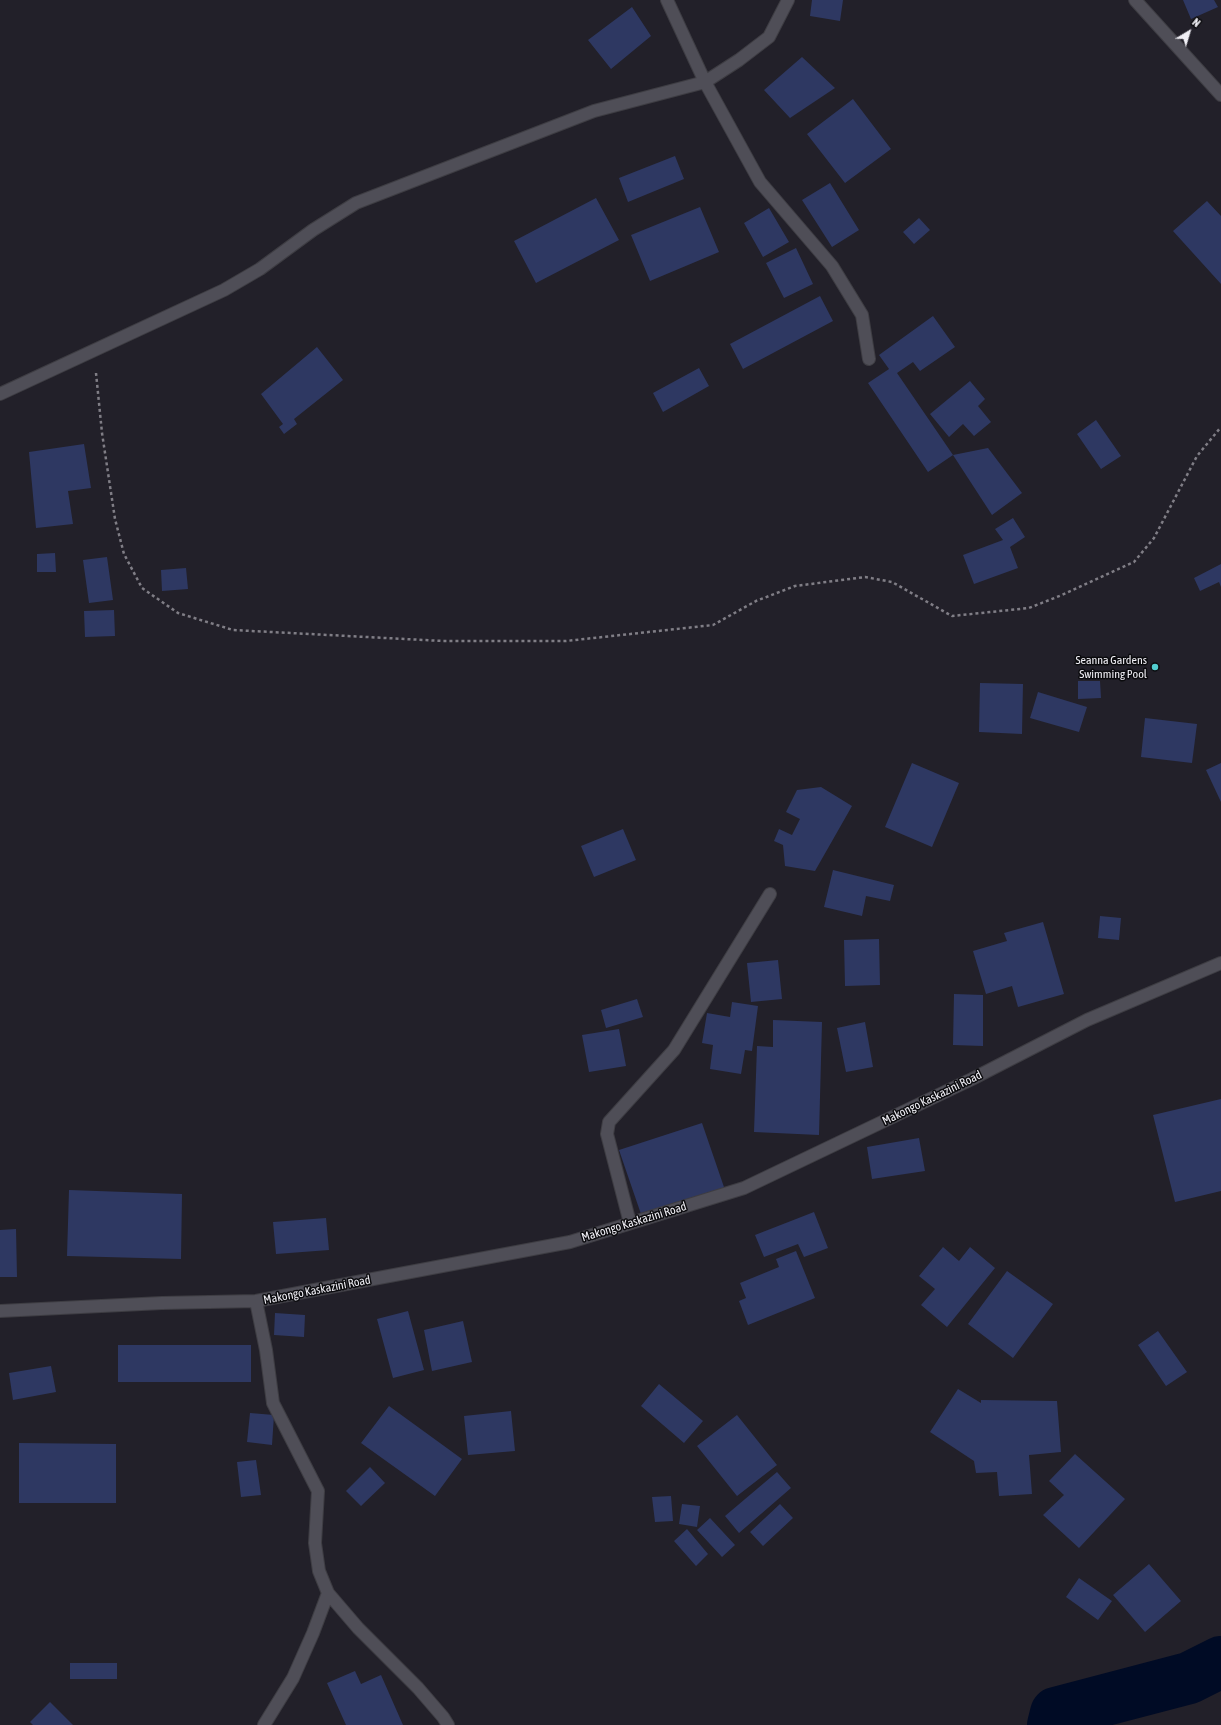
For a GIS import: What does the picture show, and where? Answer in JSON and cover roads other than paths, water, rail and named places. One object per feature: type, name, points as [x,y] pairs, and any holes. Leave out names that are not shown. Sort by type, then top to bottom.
[{"type":"street","points":[[667,0],[705,82],[760,182],[832,266],[862,315],[869,359]]},
{"type":"street","points":[[0,394],[224,290],[260,269],[313,230],[356,203],[594,111],[705,82],[739,60],[769,37],[788,0]]},
{"type":"street","points":[[1135,0],[1221,95]]},
{"type":"street","points":[[630,1223],[607,1134],[609,1122],[674,1050],[770,894]]},
{"type":"street","name":"Makongo Kaskazini Road","points":[[0,1311],[162,1303],[256,1301],[570,1242],[744,1188],[972,1079],[1087,1020],[1221,964]]},
{"type":"street","points":[[256,1301],[266,1350],[273,1403],[318,1491],[315,1543],[319,1571],[328,1593],[358,1628],[418,1688],[448,1725]]},
{"type":"street","points":[[264,1725],[293,1678],[313,1633],[328,1593]]},
{"type":"waterway","points":[[1053,1725],[1056,1713],[1189,1678],[1221,1662]]},
{"type":"place","name":"Seanna Gardens Swimming Pool","points":[[1155,667]]}]
